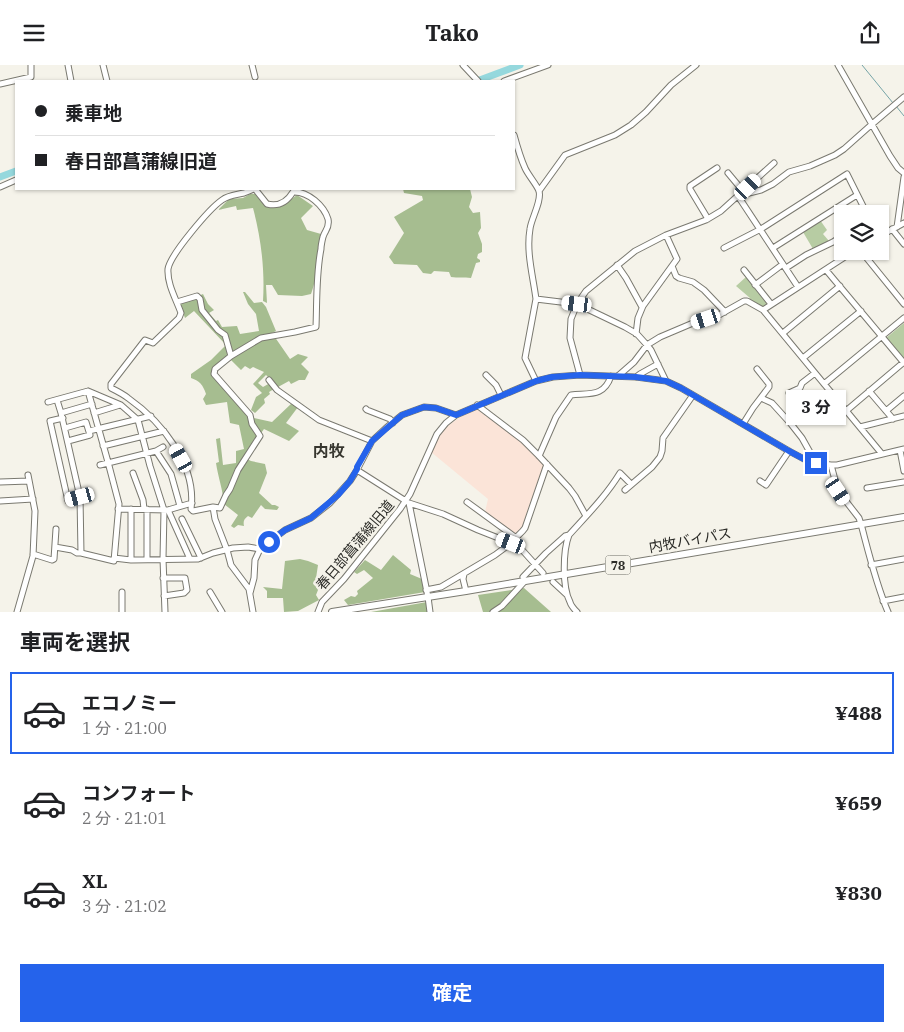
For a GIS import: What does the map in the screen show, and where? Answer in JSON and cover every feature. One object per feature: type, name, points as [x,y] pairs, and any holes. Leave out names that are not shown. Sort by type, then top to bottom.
[{"type":"main road","name":"内牧バイパス","points":[[332,612],[427,593],[466,591],[524,579],[565,574],[904,517]]},
{"type":"street","points":[[18,80],[31,77],[32,65]]},
{"type":"street","points":[[68,65],[71,80]]},
{"type":"street","points":[[103,65],[106,80]]},
{"type":"street","points":[[252,65],[254,77]]},
{"type":"street","points":[[462,65],[477,80]]},
{"type":"street","points":[[507,80],[548,65]]},
{"type":"street","points":[[539,191],[565,155],[615,135],[631,125],[671,85],[696,65]]},
{"type":"street","points":[[838,65],[871,125],[898,168],[904,173]]},
{"type":"street","points":[[0,84],[15,81]]},
{"type":"street","points":[[738,195],[760,190],[789,172],[810,166],[836,155],[904,97]]},
{"type":"street","points":[[515,139],[525,170],[539,191],[539,199],[530,228],[528,242],[536,299],[525,357],[536,381]]},
{"type":"street","points":[[580,375],[570,338],[571,319],[577,304],[586,291],[642,247],[666,235],[708,219],[721,211],[774,163]]},
{"type":"street","points":[[708,219],[690,186],[717,168]]},
{"type":"street","points":[[728,173],[743,191]]},
{"type":"street","points":[[724,249],[761,229],[847,174],[862,205]]},
{"type":"street","points":[[904,177],[894,228],[904,244]]},
{"type":"street","points":[[0,187],[15,180]]},
{"type":"street","points":[[252,190],[222,199],[200,222],[176,252],[168,267],[169,281],[180,313],[179,318],[153,343],[145,340],[110,384],[111,389],[127,397],[151,416],[164,431],[186,471],[191,485],[191,509],[193,511],[213,507],[220,508],[238,470],[260,436],[252,424],[250,415],[214,374],[215,369],[231,356],[261,337],[316,327],[320,254],[323,237],[328,227],[327,216],[312,198],[301,193],[293,192],[285,202],[269,205],[256,190]]},
{"type":"street","points":[[738,195],[798,287]]},
{"type":"street","points":[[773,248],[857,195]]},
{"type":"street","points":[[889,231],[904,223]]},
{"type":"street","points":[[636,333],[642,307],[677,259],[666,235]]},
{"type":"street","points":[[755,285],[785,266],[834,241]]},
{"type":"street","points":[[763,310],[841,260]]},
{"type":"street","points":[[868,260],[904,304]]},
{"type":"street","points":[[617,265],[642,307]]},
{"type":"street","points":[[672,266],[679,278],[693,282],[704,290],[725,312]]},
{"type":"street","points":[[744,270],[771,304]]},
{"type":"street","points":[[826,270],[904,363],[846,411]]},
{"type":"street","points":[[783,333],[840,286]]},
{"type":"street","points":[[177,302],[199,297],[202,311],[218,330],[225,335],[231,356]]},
{"type":"street","points":[[536,299],[577,304],[636,333],[647,345],[666,381]]},
{"type":"street","points":[[618,376],[647,345],[660,337],[725,312],[747,301],[763,310],[882,454]]},
{"type":"street","points":[[803,358],[861,311]]},
{"type":"street","points":[[824,384],[904,318]]},
{"type":"street","points":[[636,377],[658,365]]},
{"type":"street","points":[[743,423],[770,387],[757,369]]},
{"type":"street","points":[[815,373],[802,383],[800,388],[789,393],[808,416],[836,399]]},
{"type":"street","points":[[486,375],[496,385],[501,395]]},
{"type":"street","name":"春日部菖蒲線旧道","points":[[318,612],[322,602],[344,579],[407,502],[437,434],[446,423],[456,415],[477,405],[536,381],[552,377],[580,375],[611,375],[666,381],[743,423],[789,451],[816,463],[831,465],[846,463],[902,450]]},
{"type":"street","points":[[539,456],[556,417],[571,395],[599,392],[608,384],[611,375]]},
{"type":"street","points":[[269,380],[277,390],[319,420],[372,441]]},
{"type":"street","points":[[88,391],[118,504],[114,558]]},
{"type":"street","points":[[48,402],[88,391],[121,405],[138,420],[166,509],[190,559]]},
{"type":"street","points":[[869,391],[893,419]]},
{"type":"street","points":[[625,490],[652,467],[660,457],[664,438],[693,395]]},
{"type":"street","points":[[886,411],[904,396]]},
{"type":"street","points":[[761,398],[772,403],[791,424],[802,438],[816,463]]},
{"type":"street","points":[[58,400],[80,497],[81,553]]},
{"type":"street","points":[[80,497],[68,501],[50,421],[92,404]]},
{"type":"street","points":[[94,413],[121,405]]},
{"type":"street","points":[[477,405],[516,434],[547,464],[570,488],[586,515]]},
{"type":"street","points":[[250,593],[254,578],[255,560],[260,549],[285,530],[311,518],[338,495],[350,481],[372,441],[402,415],[424,407],[436,408],[456,415]]},
{"type":"street","points":[[366,409],[390,419],[393,423]]},
{"type":"street","points":[[89,431],[151,416]]},
{"type":"street","points":[[860,427],[904,417]]},
{"type":"street","points":[[65,428],[86,422],[90,435],[68,441]]},
{"type":"street","points":[[104,446],[164,431]]},
{"type":"street","points":[[100,465],[156,451],[163,447]]},
{"type":"street","points":[[902,450],[904,471]]},
{"type":"street","points":[[156,451],[171,475],[180,506]]},
{"type":"street","points":[[760,481],[766,485],[789,451]]},
{"type":"street","points":[[427,593],[465,574],[495,555],[521,534],[525,528],[547,464]]},
{"type":"street","points":[[831,465],[838,491],[861,524],[871,565],[888,612]]},
{"type":"street","points":[[357,469],[407,502],[443,514],[478,530],[513,540]]},
{"type":"street","points":[[132,473],[146,509],[147,559]]},
{"type":"street","points":[[493,612],[502,606],[534,565],[569,535],[598,503],[620,473],[631,484]]},
{"type":"street","points":[[0,482],[29,478],[35,511],[33,554],[17,612]]},
{"type":"street","points":[[867,488],[904,482]]},
{"type":"street","points":[[0,501],[33,499]]},
{"type":"street","points":[[407,502],[430,612]]},
{"type":"street","points":[[467,502],[513,540],[543,573]]},
{"type":"street","points":[[118,509],[166,509],[192,503]]},
{"type":"street","points":[[213,507],[215,519],[231,565],[248,586],[253,612]]},
{"type":"street","points":[[131,509],[131,560]]},
{"type":"street","points":[[164,612],[163,559],[166,509]]},
{"type":"street","points":[[182,519],[201,558]]},
{"type":"street","points":[[33,554],[54,559],[56,529]]},
{"type":"street","points":[[569,535],[565,549],[567,595],[569,602],[577,612]]},
{"type":"street","points":[[55,547],[114,561],[114,558],[131,560],[190,559],[201,558],[227,549],[240,547],[260,549]]},
{"type":"street","points":[[871,565],[904,559]]},
{"type":"street","points":[[465,574],[463,579],[466,591]]},
{"type":"street","points":[[164,578],[185,578],[186,590],[184,593],[164,596]]},
{"type":"street","points":[[553,581],[567,595]]},
{"type":"street","points":[[122,592],[122,612]]},
{"type":"street","points":[[210,592],[222,612]]},
{"type":"street","points":[[883,601],[904,597]]},
{"type":"shaded area","points":[[477,409],[525,445],[544,464],[523,527],[516,534],[485,512],[488,499],[431,452],[446,427]]},
{"type":"green space","points":[[403,190],[470,190],[472,197],[469,207],[473,213],[480,212],[481,228],[478,233],[482,244],[482,252],[478,254],[477,258],[480,262],[476,263],[471,278],[451,277],[449,272],[434,271],[431,274],[423,273],[417,265],[394,264],[389,257],[404,233],[394,217],[423,200],[422,196],[404,193]]},
{"type":"green space","points":[[250,194],[255,194],[266,206],[286,203],[297,195],[313,206],[301,218],[307,230],[321,234],[311,294],[302,296],[278,295],[272,285],[266,285],[267,303],[263,301],[262,254],[253,208],[237,210],[236,206],[218,210],[229,199],[243,198]]},
{"type":"green space","points":[[820,220],[827,230],[823,234],[829,241],[813,249],[803,232]]},
{"type":"green space","points":[[746,277],[767,303],[766,306],[758,306],[748,300],[750,298],[736,286]]},
{"type":"green space","points":[[243,292],[254,303],[262,302],[266,307],[276,331],[272,333],[290,359],[298,354],[308,357],[301,364],[309,372],[305,380],[299,380],[291,384],[289,381],[278,387],[266,375],[258,383],[263,387],[270,383],[274,389],[269,392],[270,394],[264,399],[265,403],[255,413],[251,410],[256,397],[262,393],[253,384],[264,372],[245,366],[241,370],[227,356],[211,373],[249,417],[272,422],[292,403],[298,407],[286,423],[299,431],[289,441],[264,429],[243,457],[265,464],[267,473],[259,493],[272,505],[279,507],[277,510],[265,509],[261,505],[252,518],[248,516],[246,518],[244,526],[238,525],[234,528],[231,526],[238,515],[224,504],[216,463],[219,462],[216,439],[220,438],[223,465],[236,463],[236,451],[244,449],[239,425],[230,423],[227,402],[206,405],[203,399],[206,394],[204,388],[199,382],[191,378],[191,374],[211,360],[226,345],[194,311],[185,318],[180,304],[203,294],[208,304],[214,310],[209,313],[216,321],[218,320],[222,327],[237,326],[240,334],[259,331],[256,314],[248,304]]},
{"type":"green space","points":[[904,323],[904,359],[886,338]]},
{"type":"green space","points":[[393,555],[411,570],[410,574],[422,579],[425,592],[348,605],[344,600],[351,596],[355,597],[358,594],[357,591],[373,578],[364,570],[357,574],[354,572],[365,560],[381,570]]},
{"type":"green space","points":[[300,559],[318,565],[315,585],[318,590],[316,595],[319,600],[298,611],[284,612],[283,598],[267,598],[267,591],[263,587],[282,589],[285,561]]},
{"type":"green space","points":[[524,588],[551,612],[483,612],[478,595]]},
{"type":"green space","points":[[427,602],[428,612],[371,612]]},
{"type":"waterway","points":[[480,80],[520,65]]},
{"type":"waterway","points":[[862,65],[893,103]]},
{"type":"waterway","points":[[896,106],[904,116]]},
{"type":"waterway","points":[[0,177],[15,171]]},
{"type":"district","name":"内牧","points":[[329,451]]},
{"type":"route","points":[[269,542],[278,534],[311,518],[330,503],[350,481],[372,441],[402,415],[424,407],[436,408],[456,415],[536,381],[552,377],[611,375],[666,381],[743,423],[789,451],[816,463]]}]
